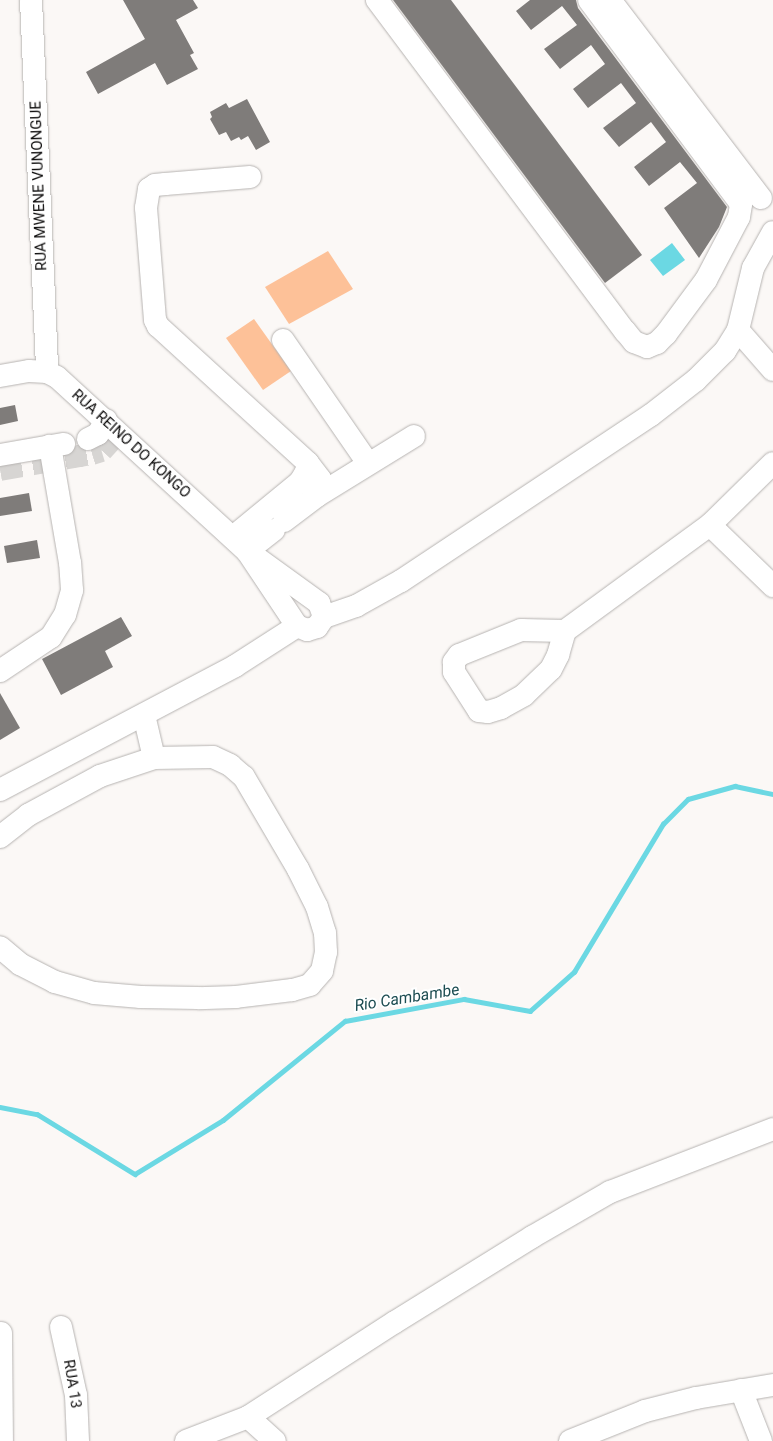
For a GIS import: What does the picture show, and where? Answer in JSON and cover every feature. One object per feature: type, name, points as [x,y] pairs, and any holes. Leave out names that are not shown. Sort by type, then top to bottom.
[{"type":"street","name":"RUA MWENE VUNONGUE","points":[[31,0],[46,372]]},
{"type":"street","points":[[377,0],[625,331],[634,342],[647,348],[657,343],[666,334],[706,280],[739,217],[740,204],[589,0]]},
{"type":"street","points":[[610,0],[761,198]]},
{"type":"street","points":[[250,177],[155,185],[149,189],[146,208],[155,320],[158,326],[308,463],[320,479],[317,496]]},
{"type":"street","points":[[0,790],[235,666],[297,626],[307,630],[317,627],[324,617],[356,606],[400,580],[651,415],[696,380],[725,350],[738,330],[753,268],[773,232]]},
{"type":"street","points":[[738,330],[773,370]]},
{"type":"street","points":[[283,340],[368,463]]},
{"type":"street","points":[[0,376],[29,371],[46,372]]},
{"type":"street","name":"RUA REINO DO KONGO","points":[[46,372],[57,377],[106,420],[240,544],[319,603],[324,617]]},
{"type":"street","points":[[88,439],[98,434],[106,420]]},
{"type":"street","points":[[240,544],[414,436]]},
{"type":"street","points":[[0,455],[51,446]]},
{"type":"street","points":[[0,660],[44,629],[57,609],[60,590],[59,565],[44,462],[51,446]]},
{"type":"street","points":[[0,671],[51,637],[65,616],[72,590],[51,446]]},
{"type":"street","points":[[280,518],[306,472],[308,463]]},
{"type":"street","points":[[565,631],[558,656],[551,669],[524,695],[501,708],[488,712],[479,711],[454,672],[454,662],[459,655],[520,630],[565,631],[710,525],[773,463]]},
{"type":"street","points":[[710,525],[773,586]]},
{"type":"street","name":"RUA REINO DO KONGO","points":[[240,544],[297,626]]},
{"type":"street","points":[[144,714],[154,758]]},
{"type":"street","points":[[0,837],[28,815],[100,776],[154,758],[213,757],[230,765],[244,777],[298,869],[317,907],[325,933],[326,952],[322,971],[310,984],[292,990],[236,997],[142,997],[94,992],[55,982],[20,964],[0,947]]},
{"type":"street","points":[[186,1441],[248,1417],[532,1237],[610,1192],[773,1129]]},
{"type":"street","name":"RUA 13","points":[[61,1328],[76,1395],[78,1441]]},
{"type":"street","points":[[1,1333],[2,1441]]},
{"type":"street","points":[[570,1441],[644,1411],[773,1385]]},
{"type":"street","points":[[741,1390],[760,1441]]},
{"type":"street","points":[[248,1417],[275,1441]]},
{"type":"shaded area","points":[[328,251],[353,289],[289,324],[265,287]]},
{"type":"shaded area","points":[[254,319],[291,371],[263,390],[226,338]]},
{"type":"water","points":[[672,243],[685,260],[663,276],[650,260]]},
{"type":"building","points":[[123,0],[193,0],[198,8],[176,20],[194,53],[190,55],[198,69],[167,85],[155,63],[98,94],[86,72],[145,39]]},
{"type":"building","points":[[393,0],[451,0],[642,255],[605,283]]},
{"type":"building","points":[[530,0],[576,0],[578,8],[727,207],[719,227],[699,258],[664,208],[697,183],[680,162],[649,186],[634,167],[666,142],[651,122],[619,147],[603,128],[636,103],[621,83],[588,108],[573,89],[605,64],[591,45],[560,69],[544,49],[577,25],[562,6],[531,30],[516,11]]},
{"type":"building","points":[[247,99],[270,142],[256,150],[248,136],[241,140],[239,137],[231,141],[226,132],[219,135],[210,119],[212,117],[210,112],[226,103],[229,108]]},
{"type":"building","points":[[15,405],[18,421],[0,425],[0,408]]},
{"type":"building","points":[[77,445],[81,450],[84,466],[70,468],[68,456],[73,454]]},
{"type":"building","points":[[29,493],[32,511],[0,516],[0,498]]},
{"type":"building","points":[[37,540],[40,558],[7,563],[4,546]]},
{"type":"building","points":[[121,617],[132,636],[105,651],[113,667],[61,695],[42,659]]},
{"type":"building","points":[[0,693],[20,728],[0,740]]},
{"type":"waterway","name":"Rio Cambambe","points":[[0,1107],[37,1114],[135,1174],[223,1120],[345,1021],[464,999],[530,1011],[574,972],[663,824],[688,799],[735,786],[773,794]]},
{"type":"tunnel","points":[[0,470],[102,451],[119,432]]}]
